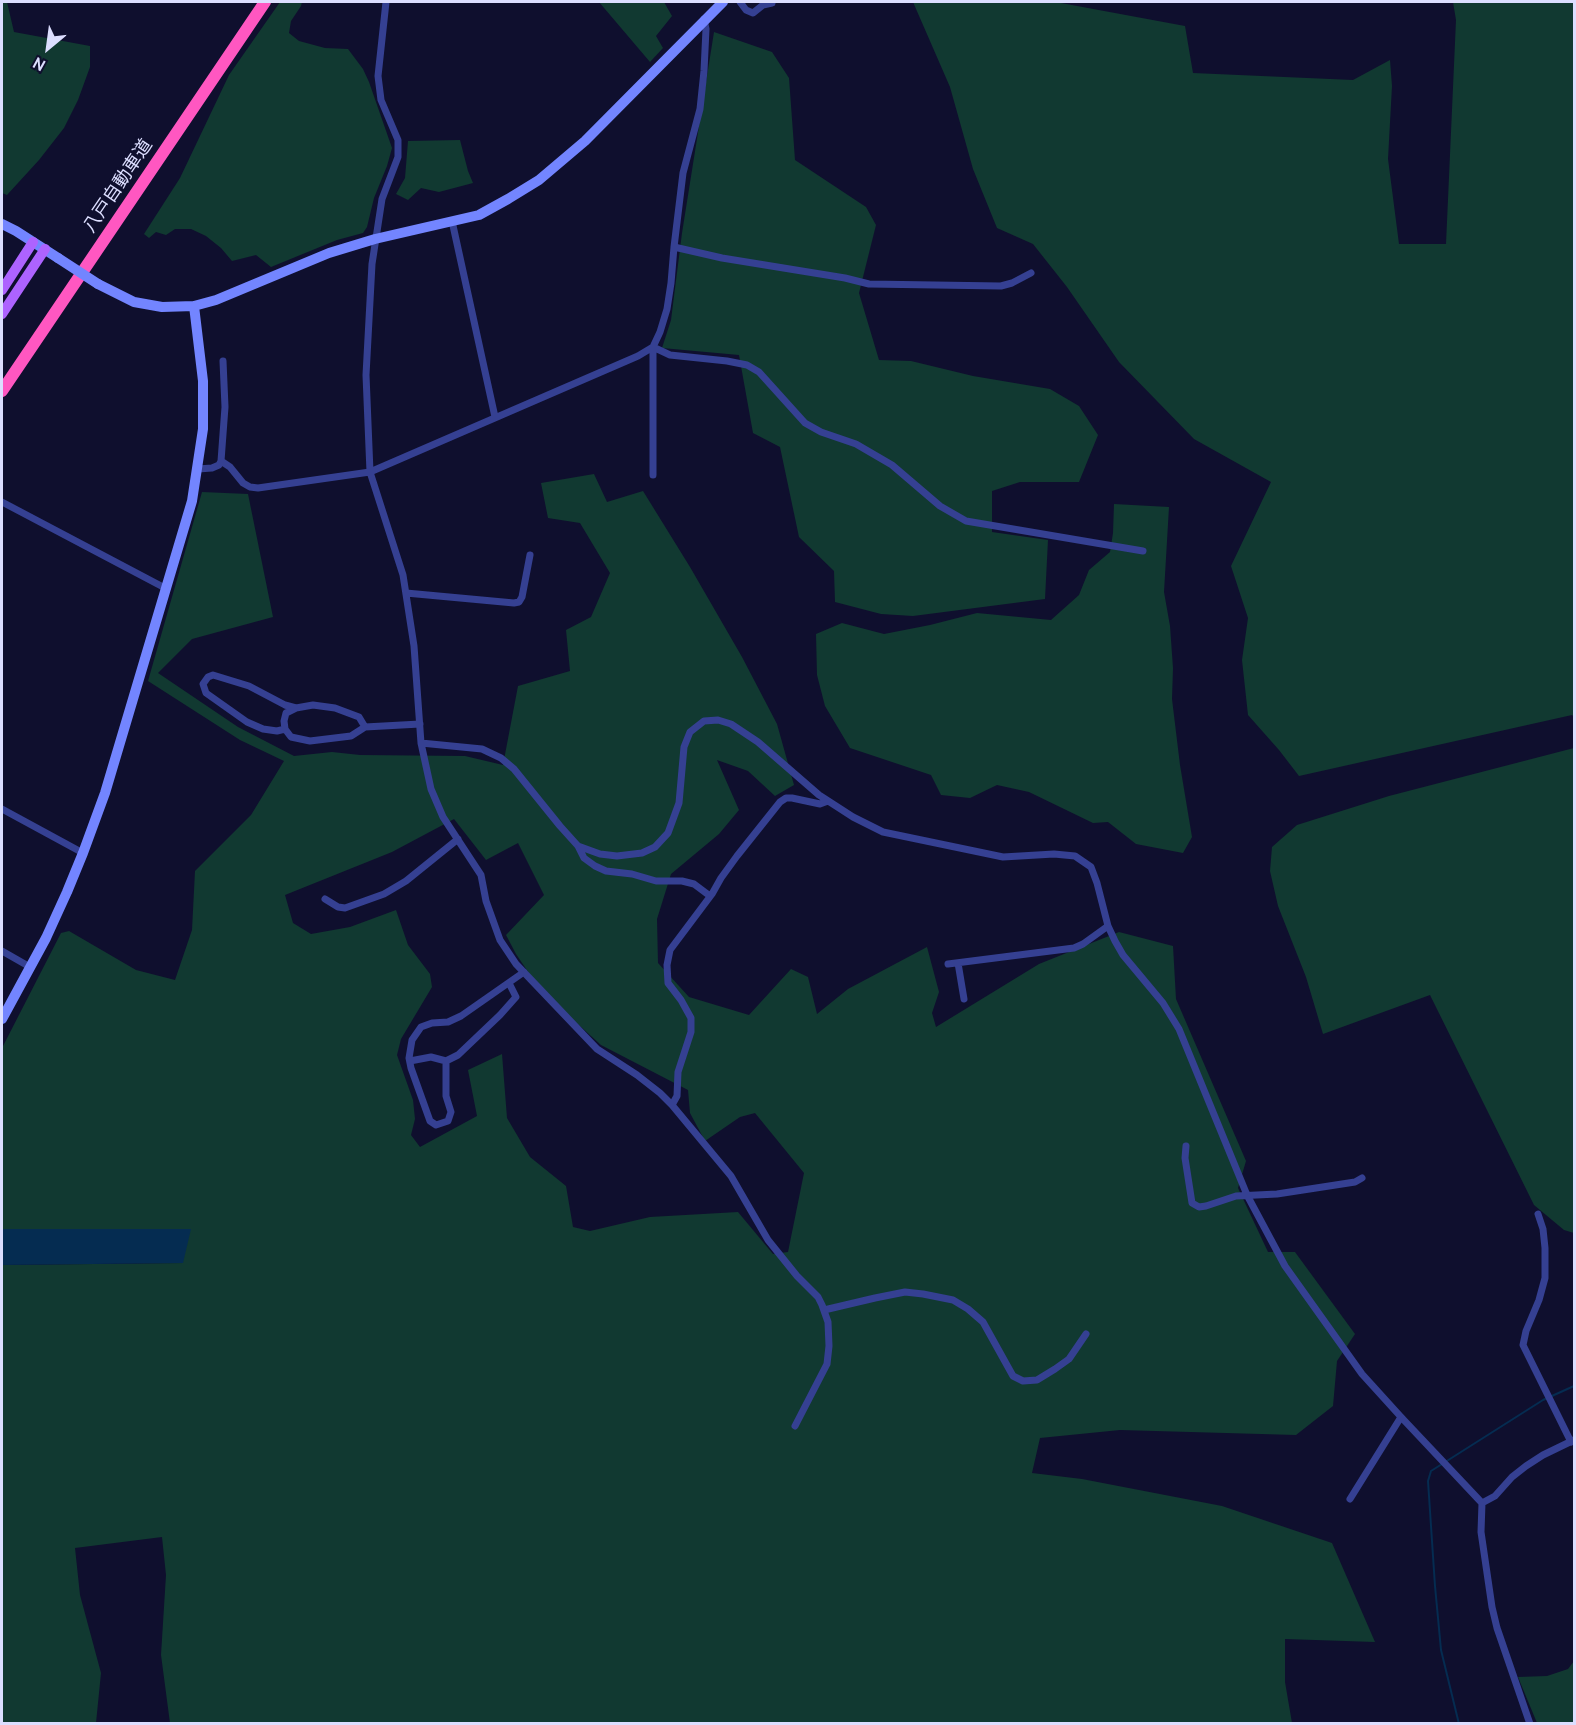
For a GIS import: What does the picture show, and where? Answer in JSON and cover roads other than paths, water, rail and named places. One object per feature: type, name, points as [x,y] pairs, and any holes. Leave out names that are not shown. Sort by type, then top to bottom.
[{"type":"highway","name":"八戸自動車道","points":[[2,391],[265,2]]},
{"type":"main road","points":[[2,290],[33,242]]},
{"type":"main road","points":[[2,314],[45,249]]},
{"type":"street","points":[[386,2],[378,76],[381,100],[398,140],[398,157],[382,200],[372,264],[366,375],[370,472],[403,575],[414,646],[421,744],[431,789],[443,817],[481,875],[486,901],[500,940],[524,972],[597,1049],[637,1075],[672,1106],[731,1176],[768,1240],[797,1276],[818,1297],[828,1322],[829,1346],[826,1364],[795,1426]]},
{"type":"street","points":[[2,224],[98,284],[134,302],[162,307],[194,306],[216,300],[329,253],[375,239],[479,215],[508,200],[539,180],[585,141],[704,18],[723,2]]},
{"type":"street","points":[[740,2],[746,10],[753,13],[763,5],[772,3]]},
{"type":"street","points":[[653,475],[653,347],[667,309],[683,173],[700,109],[706,29],[704,18]]},
{"type":"street","points":[[453,221],[495,417]]},
{"type":"street","points":[[674,247],[722,258],[869,284],[1001,286],[1031,273]]},
{"type":"street","points":[[2,1019],[67,892],[83,853],[105,793],[192,501],[203,429],[203,381],[194,306]]},
{"type":"street","points":[[221,461],[230,467],[243,483],[258,488],[370,472],[638,356],[653,347]]},
{"type":"street","points":[[653,347],[670,355],[747,365],[759,372],[805,423],[820,432],[856,444],[892,465],[940,506],[966,521],[1143,551]]},
{"type":"street","points":[[198,469],[212,468],[219,465],[221,461],[225,407],[223,361]]},
{"type":"street","points":[[2,502],[165,588]]},
{"type":"street","points":[[406,593],[519,602],[530,555]]},
{"type":"street","points":[[285,729],[277,731],[263,729],[247,722],[206,693],[203,684],[208,677],[213,675],[249,686],[285,705],[296,708]]},
{"type":"street","points":[[365,727],[359,717],[335,708],[313,705],[296,708],[286,713],[284,721],[285,729],[291,737],[310,741],[351,736],[365,727],[420,724]]},
{"type":"street","points":[[578,846],[600,854],[617,856],[642,853],[655,847],[668,833],[679,803],[684,747],[690,732],[704,721],[718,720],[731,724],[758,742],[819,795],[853,817],[883,832],[1004,857],[1054,854],[1075,856],[1090,867],[1097,883],[1108,926],[1123,955],[1163,1003],[1179,1029],[1247,1195],[1285,1266],[1362,1374],[1482,1503],[1481,1532],[1492,1607],[1530,1724]]},
{"type":"street","points":[[421,744],[482,749],[501,758],[514,769],[578,846],[584,858],[595,866],[606,871],[632,874],[656,881],[682,881],[694,884],[710,897]]},
{"type":"street","points":[[672,1106],[677,1096],[678,1072],[691,1032],[691,1018],[668,982],[670,950],[710,897],[737,856],[780,802],[786,798],[820,804],[828,801]]},
{"type":"street","points":[[2,809],[83,853]]},
{"type":"street","points":[[325,898],[338,907],[345,908],[384,894],[406,881],[458,839]]},
{"type":"street","points":[[948,964],[1074,948],[1108,926]]},
{"type":"street","points":[[2,951],[30,967]]},
{"type":"street","points":[[958,963],[964,999]]},
{"type":"street","points":[[447,1061],[446,1096],[451,1112],[448,1121],[436,1125],[430,1121],[410,1061],[412,1040],[421,1027],[432,1023],[448,1022],[461,1016],[524,972]]},
{"type":"street","points":[[410,1061],[431,1057],[447,1061],[458,1055],[516,997],[509,983]]},
{"type":"street","points":[[1185,1146],[1192,1203],[1199,1207],[1236,1196],[1277,1194],[1355,1182],[1362,1178]]},
{"type":"street","points":[[1482,1503],[1495,1496],[1512,1477],[1526,1466],[1573,1441],[1523,1345],[1545,1278],[1543,1229],[1538,1214]]},
{"type":"street","points":[[824,1310],[905,1292],[923,1293],[953,1300],[983,1322],[1013,1376],[1023,1381],[1037,1380],[1069,1359],[1086,1334]]},
{"type":"street","points":[[1350,1499],[1401,1418]]},
{"type":"water","points":[[2,1229],[191,1229],[183,1263],[2,1265]]},
{"type":"waterway","points":[[1459,1724],[1441,1650],[1428,1481],[1431,1471],[1543,1400],[1574,1386]]}]
